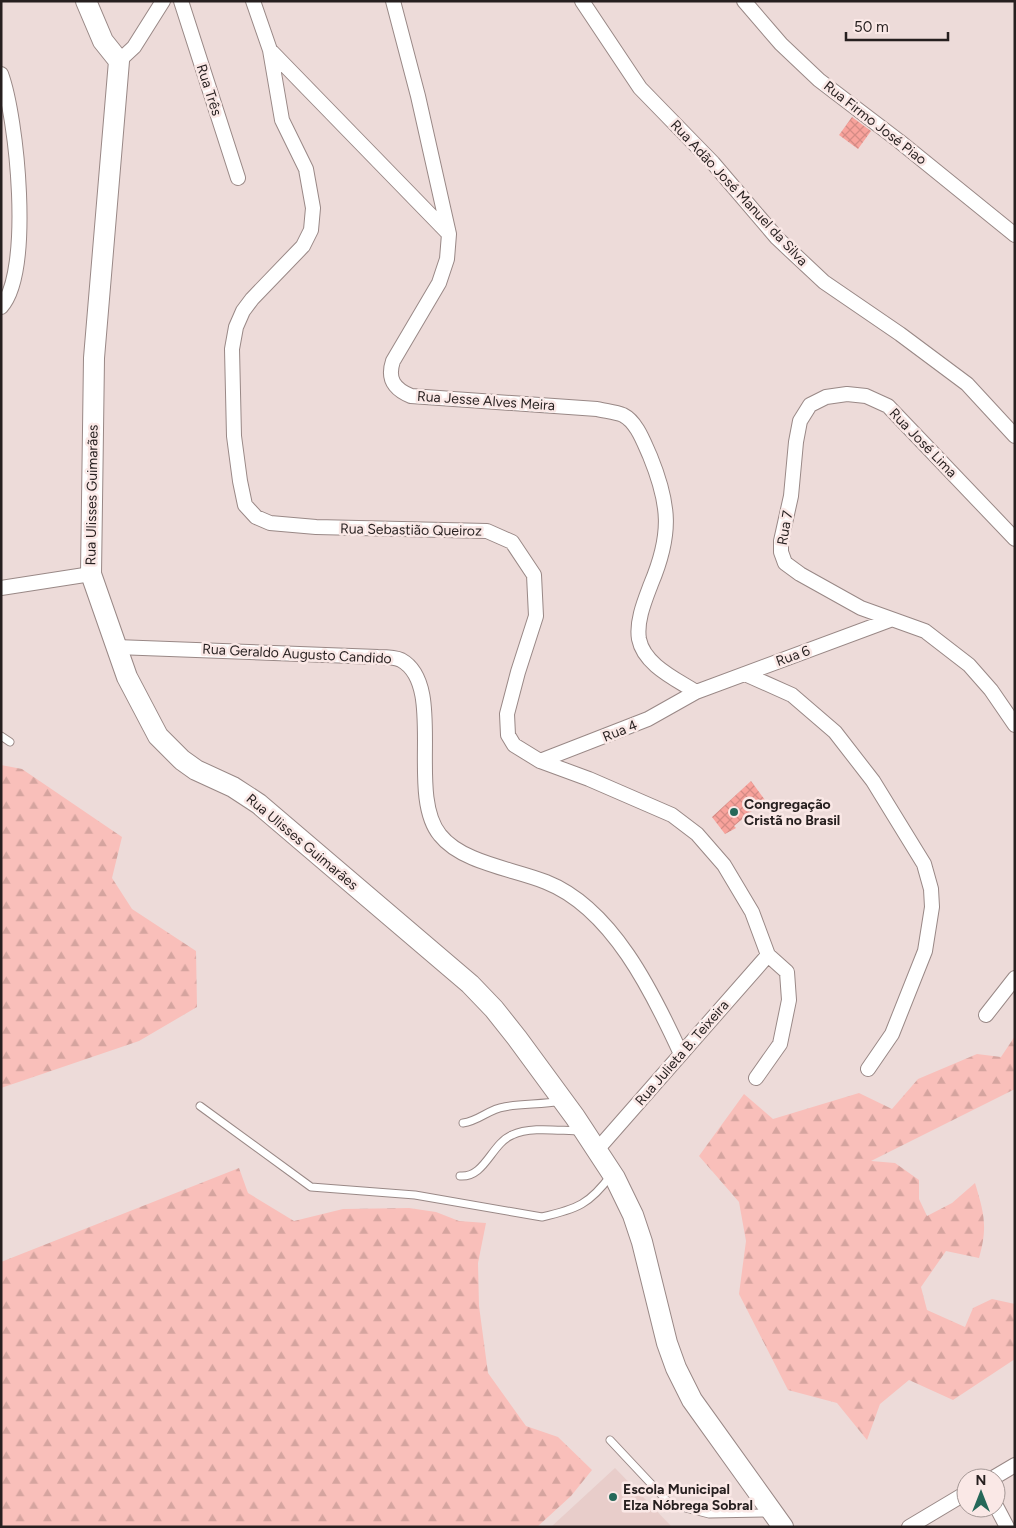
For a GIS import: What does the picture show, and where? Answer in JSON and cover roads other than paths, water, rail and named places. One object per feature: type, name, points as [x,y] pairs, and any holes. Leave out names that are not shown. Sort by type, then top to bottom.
[{"type":"main road","points":[[86,1],[103,41],[119,61]]},
{"type":"main road","name":"Rua Ulisses Guimarães","points":[[119,61],[94,358],[91,574],[127,677],[147,719],[168,748],[196,770],[232,786],[259,804],[470,984],[494,1009],[563,1101],[612,1174],[633,1215],[642,1242],[667,1343],[676,1368],[692,1400],[778,1520]]},
{"type":"street","points":[[119,61],[134,46],[163,1]]},
{"type":"street","name":"Rua Três","points":[[181,1],[238,178]]},
{"type":"street","name":"Rua Sebastião Queiroz","points":[[253,1],[270,50],[282,120],[306,169],[313,208],[311,230],[303,246],[252,299],[243,311],[236,327],[232,349],[234,436],[240,481],[246,505],[256,517],[270,522],[316,527],[488,531],[512,542],[534,575],[536,616],[507,714],[508,735],[514,745],[540,761],[614,789],[672,815],[697,834],[724,866],[752,912],[768,955],[787,972],[789,1000],[780,1044],[756,1078]]},
{"type":"street","points":[[393,1],[418,96],[449,234]]},
{"type":"street","name":"Rua Adão José Manuel da Silva","points":[[582,1],[640,88],[713,163],[777,238],[824,282],[900,334],[967,384],[1015,436]]},
{"type":"street","name":"Rua Firmo José Piao","points":[[744,1],[781,44],[819,80],[899,141],[1015,235]]},
{"type":"street","points":[[270,50],[449,234]]},
{"type":"street","points":[[1,74],[12,119],[20,216],[13,285],[1,307]]},
{"type":"street","name":"Rua Jesse Alves Meira","points":[[449,234],[447,259],[439,283],[393,361],[390,372],[391,381],[399,391],[411,396],[597,409],[624,416],[640,434],[644,442],[660,482],[668,519],[664,545],[652,583],[642,604],[639,638],[644,651],[655,665],[696,692]]},
{"type":"street","name":"Rua José Lima","points":[[810,405],[826,397],[847,394],[866,396],[888,406],[1015,539]]},
{"type":"street","name":"Rua 7","points":[[810,405],[800,421],[796,442],[791,496],[781,541],[781,552],[785,563],[800,574],[861,608],[890,620]]},
{"type":"street","points":[[1,588],[91,574]]},
{"type":"street","points":[[890,620],[925,631],[969,665],[991,690],[1015,726]]},
{"type":"street","name":"Rua 6","points":[[696,692],[890,620]]},
{"type":"street","name":"Rua Geraldo Augusto Candido","points":[[116,647],[360,656],[400,660],[411,671],[421,688],[426,736],[426,796],[431,822],[440,836],[454,848],[486,862],[546,882],[565,891],[587,907],[612,934],[636,970],[662,1012],[681,1054]]},
{"type":"street","points":[[745,674],[792,695],[835,732],[873,781],[924,864],[931,889],[932,907],[925,951],[892,1034],[868,1069]]},
{"type":"street","name":"Rua 4","points":[[540,761],[648,719],[696,692]]},
{"type":"street","name":"Rua Julieta B. Teixeira","points":[[596,1151],[768,955]]},
{"type":"street","points":[[986,1015],[1015,978]]},
{"type":"street","points":[[908,1527],[956,1500]]},
{"type":"lane","points":[[1,736],[10,742]]},
{"type":"lane","points":[[463,1123],[475,1121],[502,1107],[544,1105],[563,1101]]},
{"type":"lane","points":[[200,1106],[311,1187],[415,1196],[542,1216],[561,1212],[588,1202],[598,1193],[612,1174]]},
{"type":"lane","points":[[460,1176],[471,1176],[478,1172],[499,1144],[514,1133],[584,1131]]},
{"type":"lane","points":[[610,1440],[670,1504],[709,1514],[750,1511],[778,1520]]},
{"type":"place","name":"Congregação Cristã no Brasil","points":[[734,812]]},
{"type":"place","name":"Escola Municipal Elza Nóbrega Sobral","points":[[613,1497]]}]
